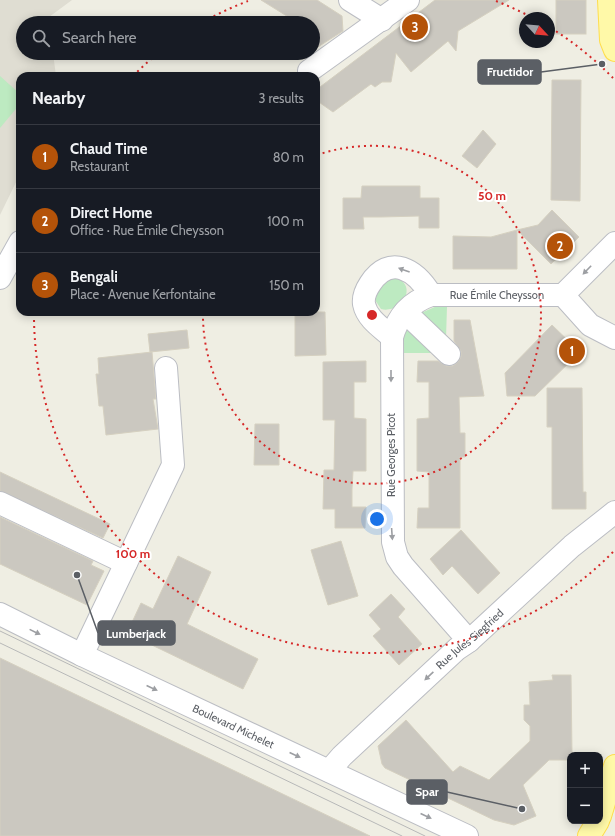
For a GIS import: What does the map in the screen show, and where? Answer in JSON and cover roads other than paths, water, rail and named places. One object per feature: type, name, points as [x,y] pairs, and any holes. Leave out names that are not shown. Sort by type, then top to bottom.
[{"type":"main road","points":[[608,0],[611,40],[615,50]]},
{"type":"main road","points":[[603,806],[615,766]]},
{"type":"main road","points":[[589,836],[596,824]]},
{"type":"street","points":[[350,0],[382,20]]},
{"type":"street","points":[[309,72],[408,0]]},
{"type":"street","points":[[615,243],[563,295],[590,325],[615,338]]},
{"type":"street","points":[[0,278],[16,249]]},
{"type":"street","points":[[392,336],[372,320],[364,304],[366,289],[374,277],[384,269],[396,267],[406,270],[416,275],[423,282],[431,295]]},
{"type":"street","name":"Rue Émile Cheysson","points":[[392,336],[394,326],[412,304],[431,295],[563,295]]},
{"type":"street","points":[[405,312],[449,354]]},
{"type":"street","name":"Rue Georges Picot","points":[[392,336],[392,542],[397,557],[403,566],[469,641]]},
{"type":"street","points":[[82,655],[173,465],[166,368]]},
{"type":"street","points":[[0,503],[126,563]]},
{"type":"street","name":"Rue Jules Siegfried","points":[[329,771],[342,756],[457,650],[469,641],[572,546],[615,512]]},
{"type":"street","name":"Boulevard Michelet","points":[[0,614],[82,655],[467,836]]},
{"type":"tram line","points":[[0,631],[425,836]]},
{"type":"tram line","points":[[0,643],[402,836]]},
{"type":"place","name":"Bengali","points":[[415,27]]},
{"type":"place","name":"Fructidor","points":[[602,64]]},
{"type":"place","name":"Direct Home","points":[[560,246]]},
{"type":"place","name":"Chaud Time","points":[[572,351]]},
{"type":"place","name":"Lumberjack","points":[[77,575]]},
{"type":"place","name":"Spar","points":[[522,809]]}]
